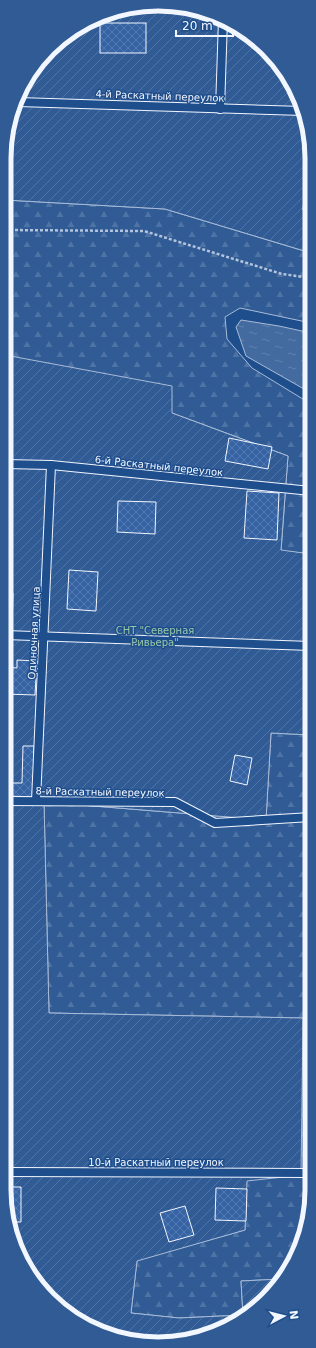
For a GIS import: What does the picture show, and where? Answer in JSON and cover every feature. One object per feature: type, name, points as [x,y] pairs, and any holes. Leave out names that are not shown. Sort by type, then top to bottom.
[{"type":"lane","points":[[220,108],[223,26]]},
{"type":"lane","name":"4-й Раскатный переулок","points":[[22,102],[297,111]]},
{"type":"lane","name":"6-й Раскатный переулок","points":[[11,464],[51,465],[305,490]]},
{"type":"lane","name":"Одиночная улица","points":[[36,801],[51,465]]},
{"type":"lane","points":[[11,635],[305,646]]},
{"type":"lane","name":"8-й Раскатный переулок","points":[[11,801],[175,802],[215,823],[305,817]]},
{"type":"lane","name":"10-й Раскатный переулок","points":[[11,1172],[305,1173]]},
{"type":"path","points":[[11,230],[144,231],[282,274],[305,277]]},
{"type":"green space","points":[[148,11],[168,11],[187,14],[223,26],[255,47],[269,61],[280,76],[294,102],[304,139],[305,251],[165,209],[11,200],[11,148],[16,120],[26,93],[41,69],[61,47],[93,26],[120,16]]},
{"type":"green space","points":[[11,200],[165,209],[305,251],[305,322],[240,308],[225,317],[227,339],[252,368],[305,400],[305,553],[281,551],[288,456],[172,413],[11,357]]},
{"type":"green space","name":"СНТ \"Северная Ривьера\"","points":[[11,356],[172,386],[172,413],[288,456],[281,550],[305,553],[305,735],[271,733],[266,820],[44,802],[49,1013],[303,1018],[301,1175],[247,1181],[245,1230],[137,1261],[131,1313],[179,1318],[235,1315],[214,1326],[196,1332],[168,1337],[148,1337],[129,1334],[93,1322],[61,1301],[41,1279],[22,1246],[12,1209]]},
{"type":"green space","points":[[271,733],[305,735],[305,1200],[300,1228],[290,1255],[275,1279],[241,1281],[243,1310],[235,1315],[179,1318],[131,1313],[137,1260],[245,1230],[246,1181],[303,1018],[49,1013],[44,802],[266,820]]},
{"type":"green space","name":"СНТ \"Северная Ривьера\"","points":[[275,1279],[255,1301],[243,1310],[241,1281]]},
{"type":"water","points":[[241,320],[305,332],[305,390],[246,356],[236,327]]},
{"type":"building","points":[[100,23],[146,23],[146,53],[100,53]]},
{"type":"building","points":[[305,186],[305,210],[303,210]]},
{"type":"building","points":[[229,438],[272,447],[268,469],[225,461]]},
{"type":"building","points":[[247,491],[279,493],[277,540],[244,538]]},
{"type":"building","points":[[118,501],[156,502],[155,534],[117,532]]},
{"type":"building","points":[[69,570],[98,572],[96,611],[67,609]]},
{"type":"building","points":[[11,593],[13,593],[12,628]]},
{"type":"building","points":[[17,660],[37,661],[35,695],[11,694],[11,668],[17,668]]},
{"type":"building","points":[[23,746],[34,746],[33,797],[11,796],[11,783],[22,783]]},
{"type":"building","points":[[235,755],[252,758],[247,785],[230,781]]},
{"type":"building","points":[[11,1187],[21,1187],[21,1222],[15,1222],[11,1200]]},
{"type":"building","points":[[216,1188],[247,1189],[246,1221],[215,1220]]},
{"type":"building","points":[[185,1206],[194,1235],[169,1242],[160,1213]]}]
